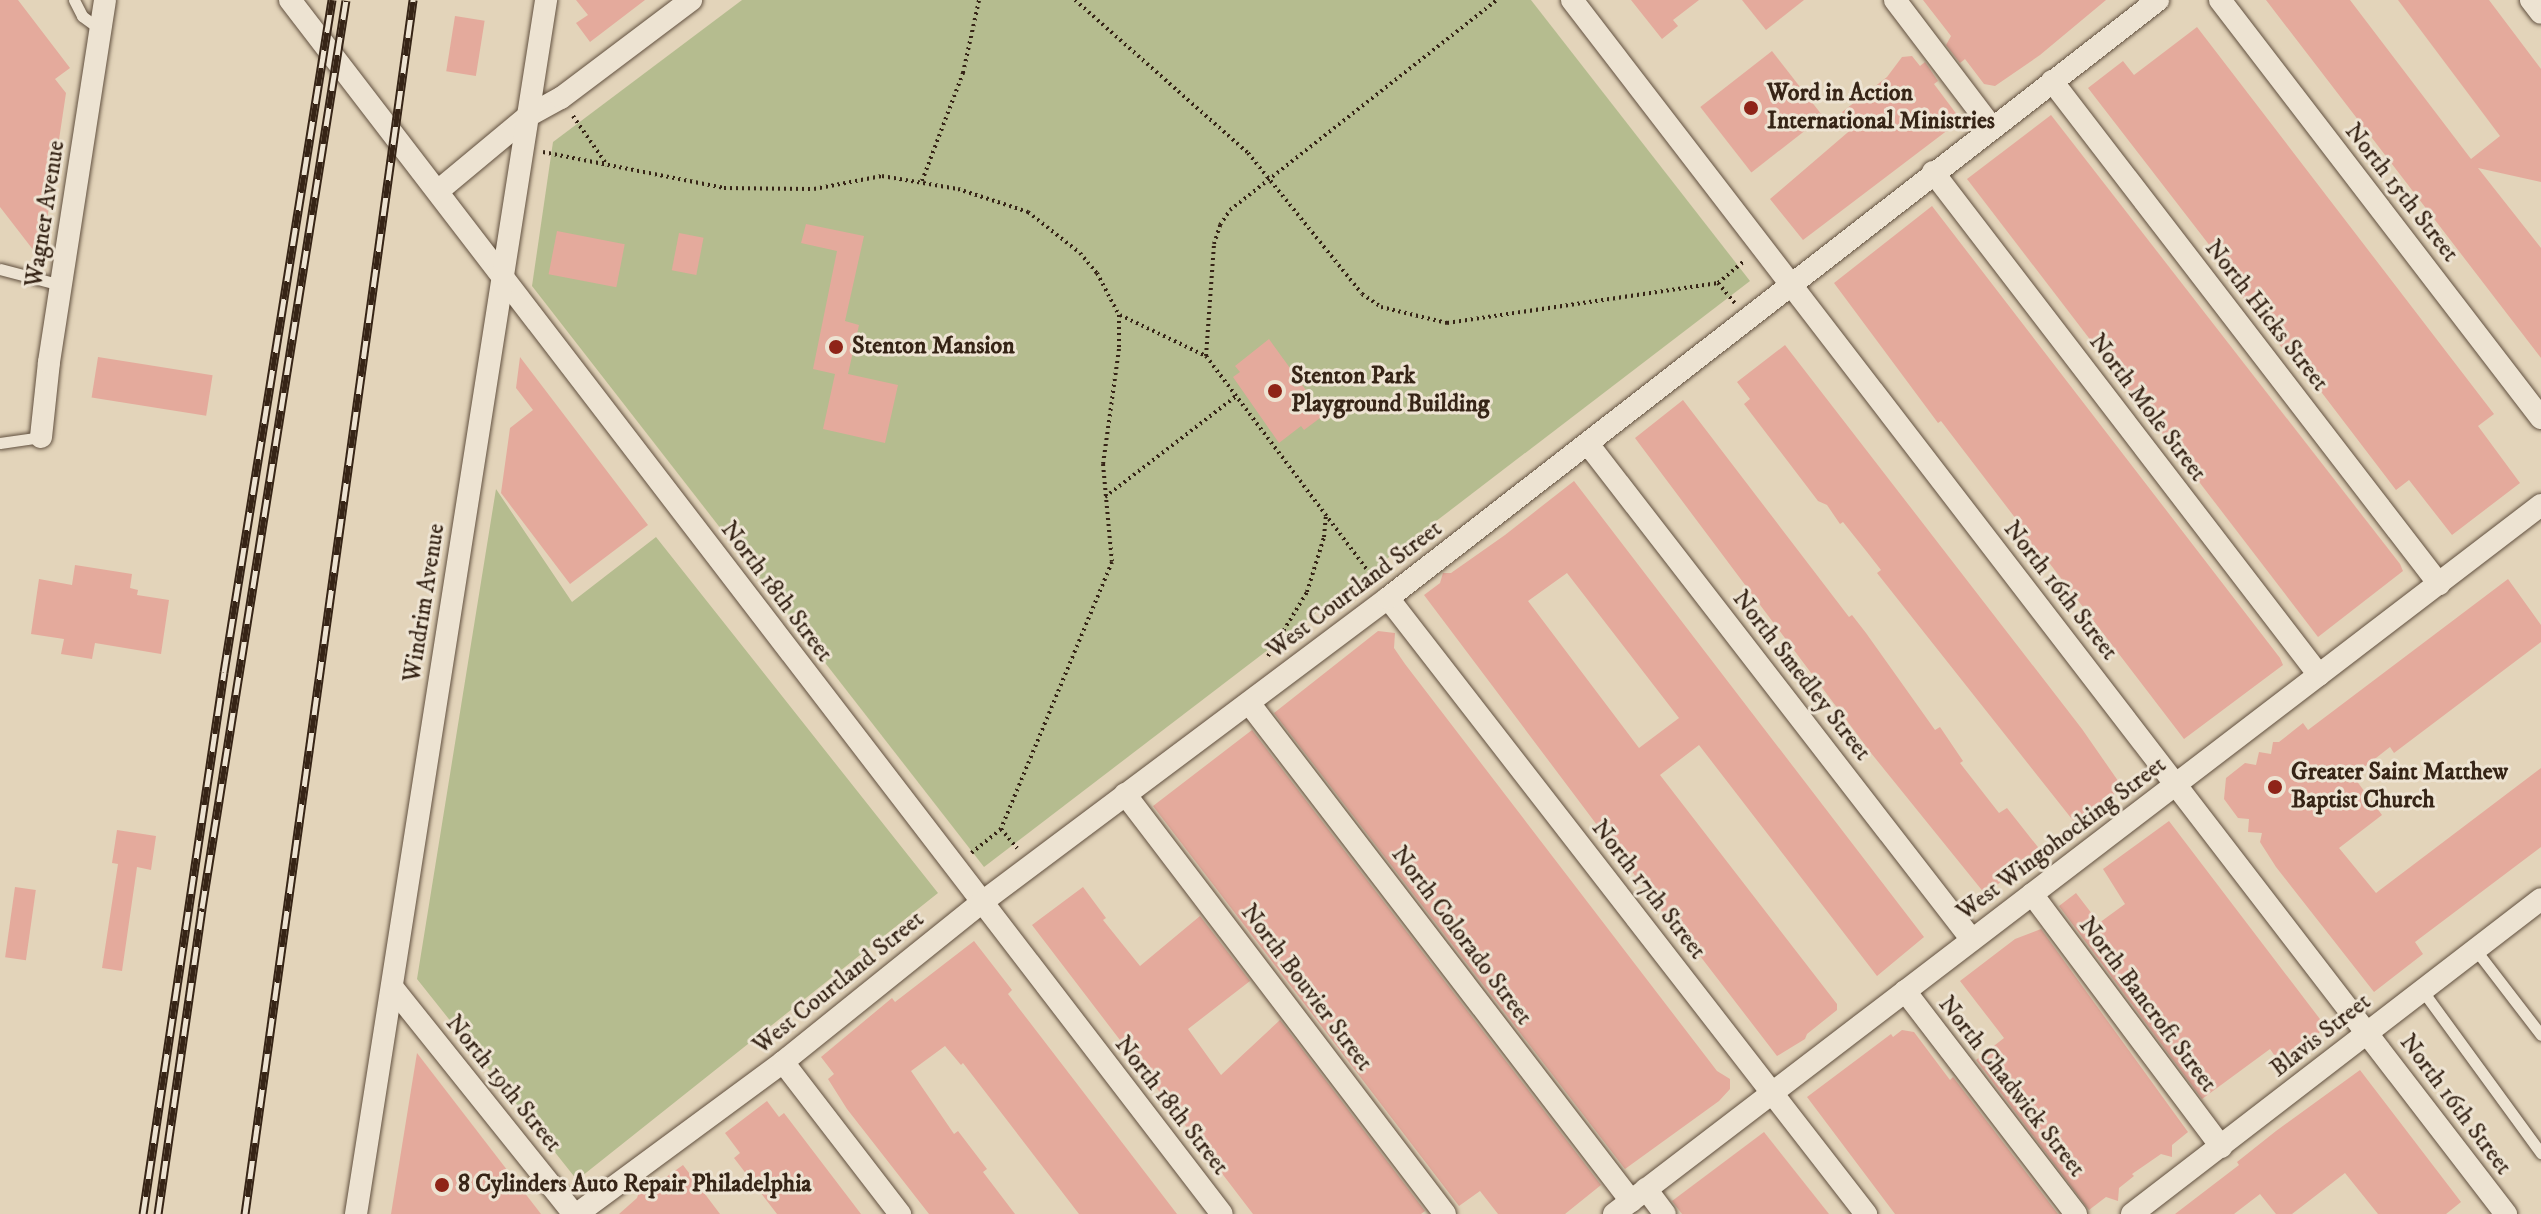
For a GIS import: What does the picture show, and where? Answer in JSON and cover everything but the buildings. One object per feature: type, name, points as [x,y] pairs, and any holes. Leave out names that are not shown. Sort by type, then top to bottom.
[{"type":"street","name":"Wagner Avenue","points":[[41,437],[105,0]]},
{"type":"street","name":"North 18th Street","points":[[290,0],[1222,1214]]},
{"type":"street","name":"Windrim Avenue","points":[[356,1214],[546,0]]},
{"type":"street","points":[[438,191],[528,116],[561,98],[691,0]]},
{"type":"street","name":"North 16th Street","points":[[1572,0],[2506,1214]]},
{"type":"street","points":[[1895,0],[1992,128]]},
{"type":"street","name":"West Courtland Street","points":[[576,1214],[783,1062],[981,903],[1388,598],[2158,0]]},
{"type":"street","name":"North 15th Street","points":[[2220,0],[2541,418]]},
{"type":"street","points":[[2531,0],[2541,13]]},
{"type":"street","name":"North Hicks Street","points":[[2052,81],[2439,584]]},
{"type":"street","name":"North Mole Street","points":[[1933,172],[2319,675]]},
{"type":"street","name":"North Smedley Street","points":[[1588,444],[1972,940]]},
{"type":"street","name":"West Wingohocking Street","points":[[1630,1201],[2541,505]]},
{"type":"street","name":"North 17th Street","points":[[1388,598],[1866,1214]]},
{"type":"street","name":"North Colorado Street","points":[[1249,703],[1630,1201],[1665,1214]]},
{"type":"street","name":"North Bouvier Street","points":[[1125,794],[1445,1214]]},
{"type":"street","name":"North Bancroft Street","points":[[2032,894],[2221,1147]]},
{"type":"street","name":"Blavis Street","points":[[2132,1214],[2541,899]]},
{"type":"street","name":"North 19th Street","points":[[392,987],[576,1214]]},
{"type":"street","name":"North Chadwick Street","points":[[1905,991],[2076,1214]]},
{"type":"street","points":[[783,1062],[900,1214]]},
{"type":"lane","points":[[74,0],[82,16],[101,30]]},
{"type":"lane","points":[[0,269],[61,285]]},
{"type":"lane","points":[[0,443],[41,437]]},
{"type":"lane","points":[[2475,949],[2541,1035]]},
{"type":"lane","points":[[2422,990],[2541,1153]]},
{"type":"path","points":[[922,181],[963,73],[979,0]]},
{"type":"path","points":[[1075,0],[1270,176],[1362,294],[1381,307],[1447,323],[1718,283],[1761,247]]},
{"type":"path","points":[[1206,356],[1214,244],[1220,225],[1230,210],[1497,0]]},
{"type":"path","points":[[561,98],[608,167]]},
{"type":"path","points":[[523,148],[724,188],[814,189],[882,176],[922,181],[958,189],[1028,212],[1080,253],[1097,273],[1119,315],[1119,349],[1103,464],[1112,562],[1106,583],[1001,829],[953,867]]},
{"type":"path","points":[[1119,315],[1206,356],[1388,598]]},
{"type":"path","points":[[1105,497],[1236,396]]},
{"type":"path","points":[[1267,659],[1307,592],[1324,537],[1326,515]]},
{"type":"green space","points":[[742,0],[1531,0],[1750,281],[984,867],[532,286],[553,142]]},
{"type":"green space","points":[[496,489],[572,602],[656,537],[938,893],[577,1180],[417,979]]},
{"type":"railway","points":[[143,1214],[224,672],[332,0]]},
{"type":"railway","points":[[158,1214],[202,908],[346,0]]},
{"type":"railway","points":[[245,1214],[413,0]]},
{"type":"place","name":"Word in Action International Ministries","points":[[1751,108]]},
{"type":"place","name":"Stenton Mansion","points":[[836,347]]},
{"type":"place","name":"Stenton Park Playground Building","points":[[1275,391]]},
{"type":"place","name":"Greater Saint Matthew Baptist Church","points":[[2275,787]]},
{"type":"place","name":"8 Cylinders Auto Repair Philadelphia","points":[[442,1185]]}]
